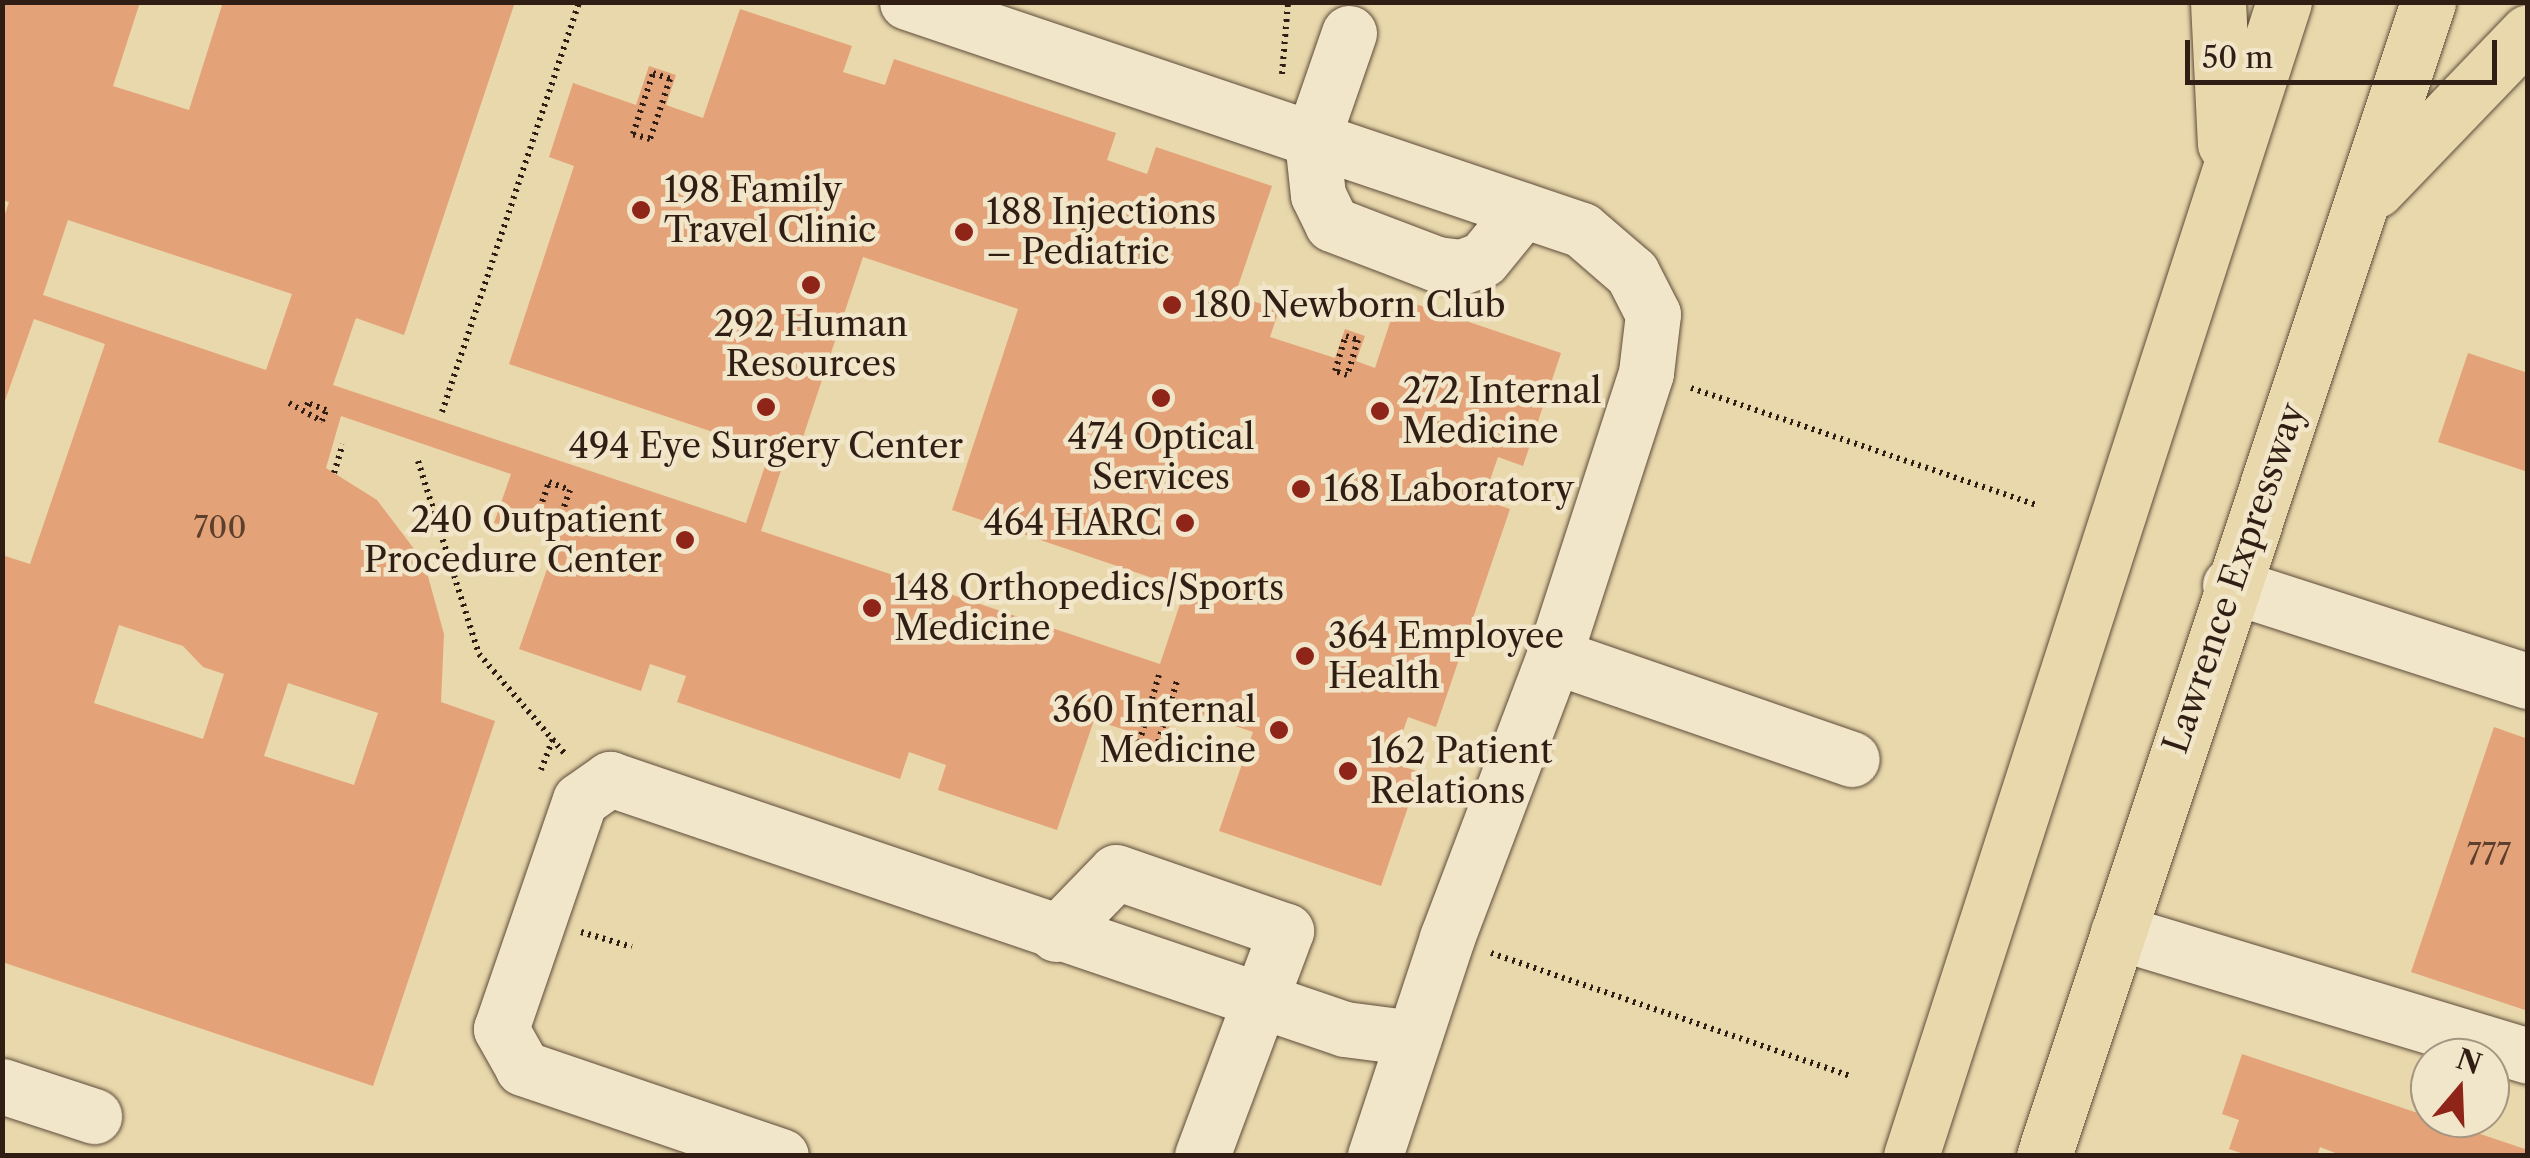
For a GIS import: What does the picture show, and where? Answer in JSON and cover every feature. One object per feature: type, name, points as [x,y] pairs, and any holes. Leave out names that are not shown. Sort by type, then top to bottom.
[{"type":"highway","points":[[2218,2],[2226,173]]},
{"type":"highway","points":[[1911,1156],[2284,2]]},
{"type":"highway","name":"Lawrence Expressway","points":[[2044,1156],[2230,585],[2367,200],[2428,2]]},
{"type":"highway","points":[[2367,200],[2528,32]]},
{"type":"lane","points":[[907,2],[1582,230],[1632,273],[1653,314],[1646,373],[1554,656],[1447,938],[1375,1156]]},
{"type":"lane","points":[[1348,34],[1312,140],[1318,195],[1332,224],[1437,264],[1482,259],[1523,210]]},
{"type":"lane","points":[[2230,585],[2528,682]]},
{"type":"lane","points":[[1554,656],[1852,759]]},
{"type":"lane","points":[[758,1152],[523,1068],[501,1029],[580,800],[610,779],[1344,1029],[1413,1038]]},
{"type":"lane","points":[[1056,934],[1116,872],[1286,931],[1263,1002],[1202,1156]]},
{"type":"lane","points":[[2118,932],[2528,1056]]},
{"type":"lane","points":[[2,1086],[94,1116]]},
{"type":"path","points":[[442,412],[579,2]]},
{"type":"path","points":[[652,74],[670,78],[650,139],[633,134],[652,74]]},
{"type":"path","points":[[1346,336],[1358,340],[1347,375],[1335,372],[1346,336]]},
{"type":"path","points":[[1646,373],[2038,506]]},
{"type":"path","points":[[289,403],[305,409]]},
{"type":"path","points":[[334,473],[343,444]]},
{"type":"path","points":[[418,461],[478,654],[594,790]]},
{"type":"path","points":[[549,482],[570,490],[556,530],[535,522],[549,482]]},
{"type":"path","points":[[1159,675],[1139,743],[1156,749],[1177,681]]},
{"type":"path","points":[[1447,938],[1850,1076]]},
{"type":"building","points":[[2,2],[140,2],[113,86],[189,110],[223,2],[515,2],[404,335],[356,318],[333,385],[746,523],[770,451],[509,364],[574,166],[549,157],[573,83],[636,105],[649,66],[676,75],[666,105],[703,118],[740,9],[852,46],[843,72],[885,85],[894,59],[1116,133],[1107,160],[1147,174],[1156,147],[1272,186],[1235,295],[1279,310],[1270,337],[1335,358],[1345,329],[1365,336],[1356,361],[1375,368],[1398,298],[1561,353],[1523,466],[1498,457],[1483,500],[1510,509],[1436,727],[1408,717],[1392,763],[1420,772],[1381,886],[1219,831],[1253,732],[1176,706],[1160,756],[1133,747],[1138,734],[1094,720],[1057,830],[938,790],[946,765],[909,752],[900,779],[677,702],[686,676],[650,664],[641,691],[519,649],[559,535],[494,523],[511,474],[341,416],[326,468],[377,500],[424,562],[444,634],[441,702],[495,721],[373,1086],[2,962],[2,555],[30,564],[105,344],[34,319],[2,409],[2,223],[9,202],[2,200]],"holes":[[[68,220],[292,294],[266,370],[43,295]],[[863,257],[1018,309],[952,510],[1185,589],[1160,664],[761,531],[787,452],[797,455]],[[119,625],[183,646],[203,667],[224,674],[203,739],[94,703]],[[288,683],[378,713],[354,785],[264,756]]]},
{"type":"building","points":[[2468,353],[2528,373],[2528,472],[2438,442]]},
{"type":"building","points":[[2494,727],[2528,739],[2528,1011],[2411,972]]},
{"type":"building","points":[[2242,1054],[2410,1110],[2410,1138],[2492,1138],[2528,1150],[2528,1156],[2343,1156],[2320,1147],[2317,1156],[2250,1156],[2229,1149],[2239,1120],[2222,1114]]},
{"type":"place","name":"198 Family Travel Clinic","points":[[641,210]]},
{"type":"place","name":"188 Injections – Pediatric","points":[[964,232]]},
{"type":"place","name":"292 Human Resources","points":[[811,285]]},
{"type":"place","name":"180 Newborn Club","points":[[1172,305]]},
{"type":"place","name":"474 Optical Services","points":[[1161,398]]},
{"type":"place","name":"494 Eye Surgery Center","points":[[766,407]]},
{"type":"place","name":"272 Internal Medicine","points":[[1380,411]]},
{"type":"place","name":"168 Laboratory","points":[[1301,489]]},
{"type":"place","name":"464 HARC","points":[[1185,523]]},
{"type":"place","name":"240 Outpatient Procedure Center","points":[[685,540]]},
{"type":"place","name":"148 Orthopedics/Sports Medicine","points":[[872,608]]},
{"type":"place","name":"364 Employee Health","points":[[1305,656]]},
{"type":"place","name":"360 Internal Medicine","points":[[1279,730]]},
{"type":"place","name":"162 Patient Relations","points":[[1348,771]]}]
